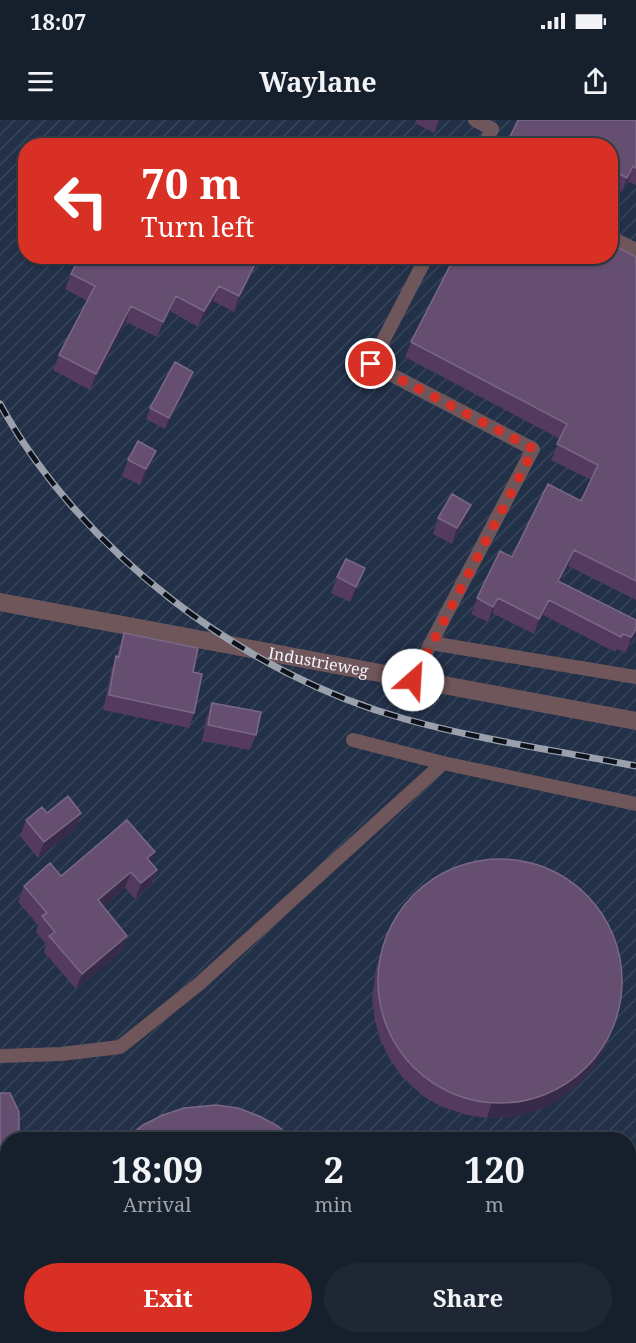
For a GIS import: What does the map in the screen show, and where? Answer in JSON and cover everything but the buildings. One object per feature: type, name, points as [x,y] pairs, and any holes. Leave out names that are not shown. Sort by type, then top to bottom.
[{"type":"street","name":"Industrieweg","points":[[0,602],[636,721]]},
{"type":"lane","points":[[475,120],[492,129],[488,138]]},
{"type":"lane","points":[[618,241],[636,250]]},
{"type":"lane","points":[[413,680],[534,449],[371,364],[423,264]]},
{"type":"lane","points":[[431,643],[636,677]]},
{"type":"lane","points":[[353,740],[443,763],[636,804]]},
{"type":"lane","points":[[0,1056],[120,1047],[199,984],[443,763]]},
{"type":"shaded area","points":[[0,120],[636,120],[636,1132],[0,1132]]},
{"type":"railway","points":[[0,404],[34,458],[75,509],[121,557],[172,600],[228,639],[285,672],[345,699],[405,719],[491,739],[636,766]]},
{"type":"route","points":[[371,364],[534,449],[413,680]]}]
